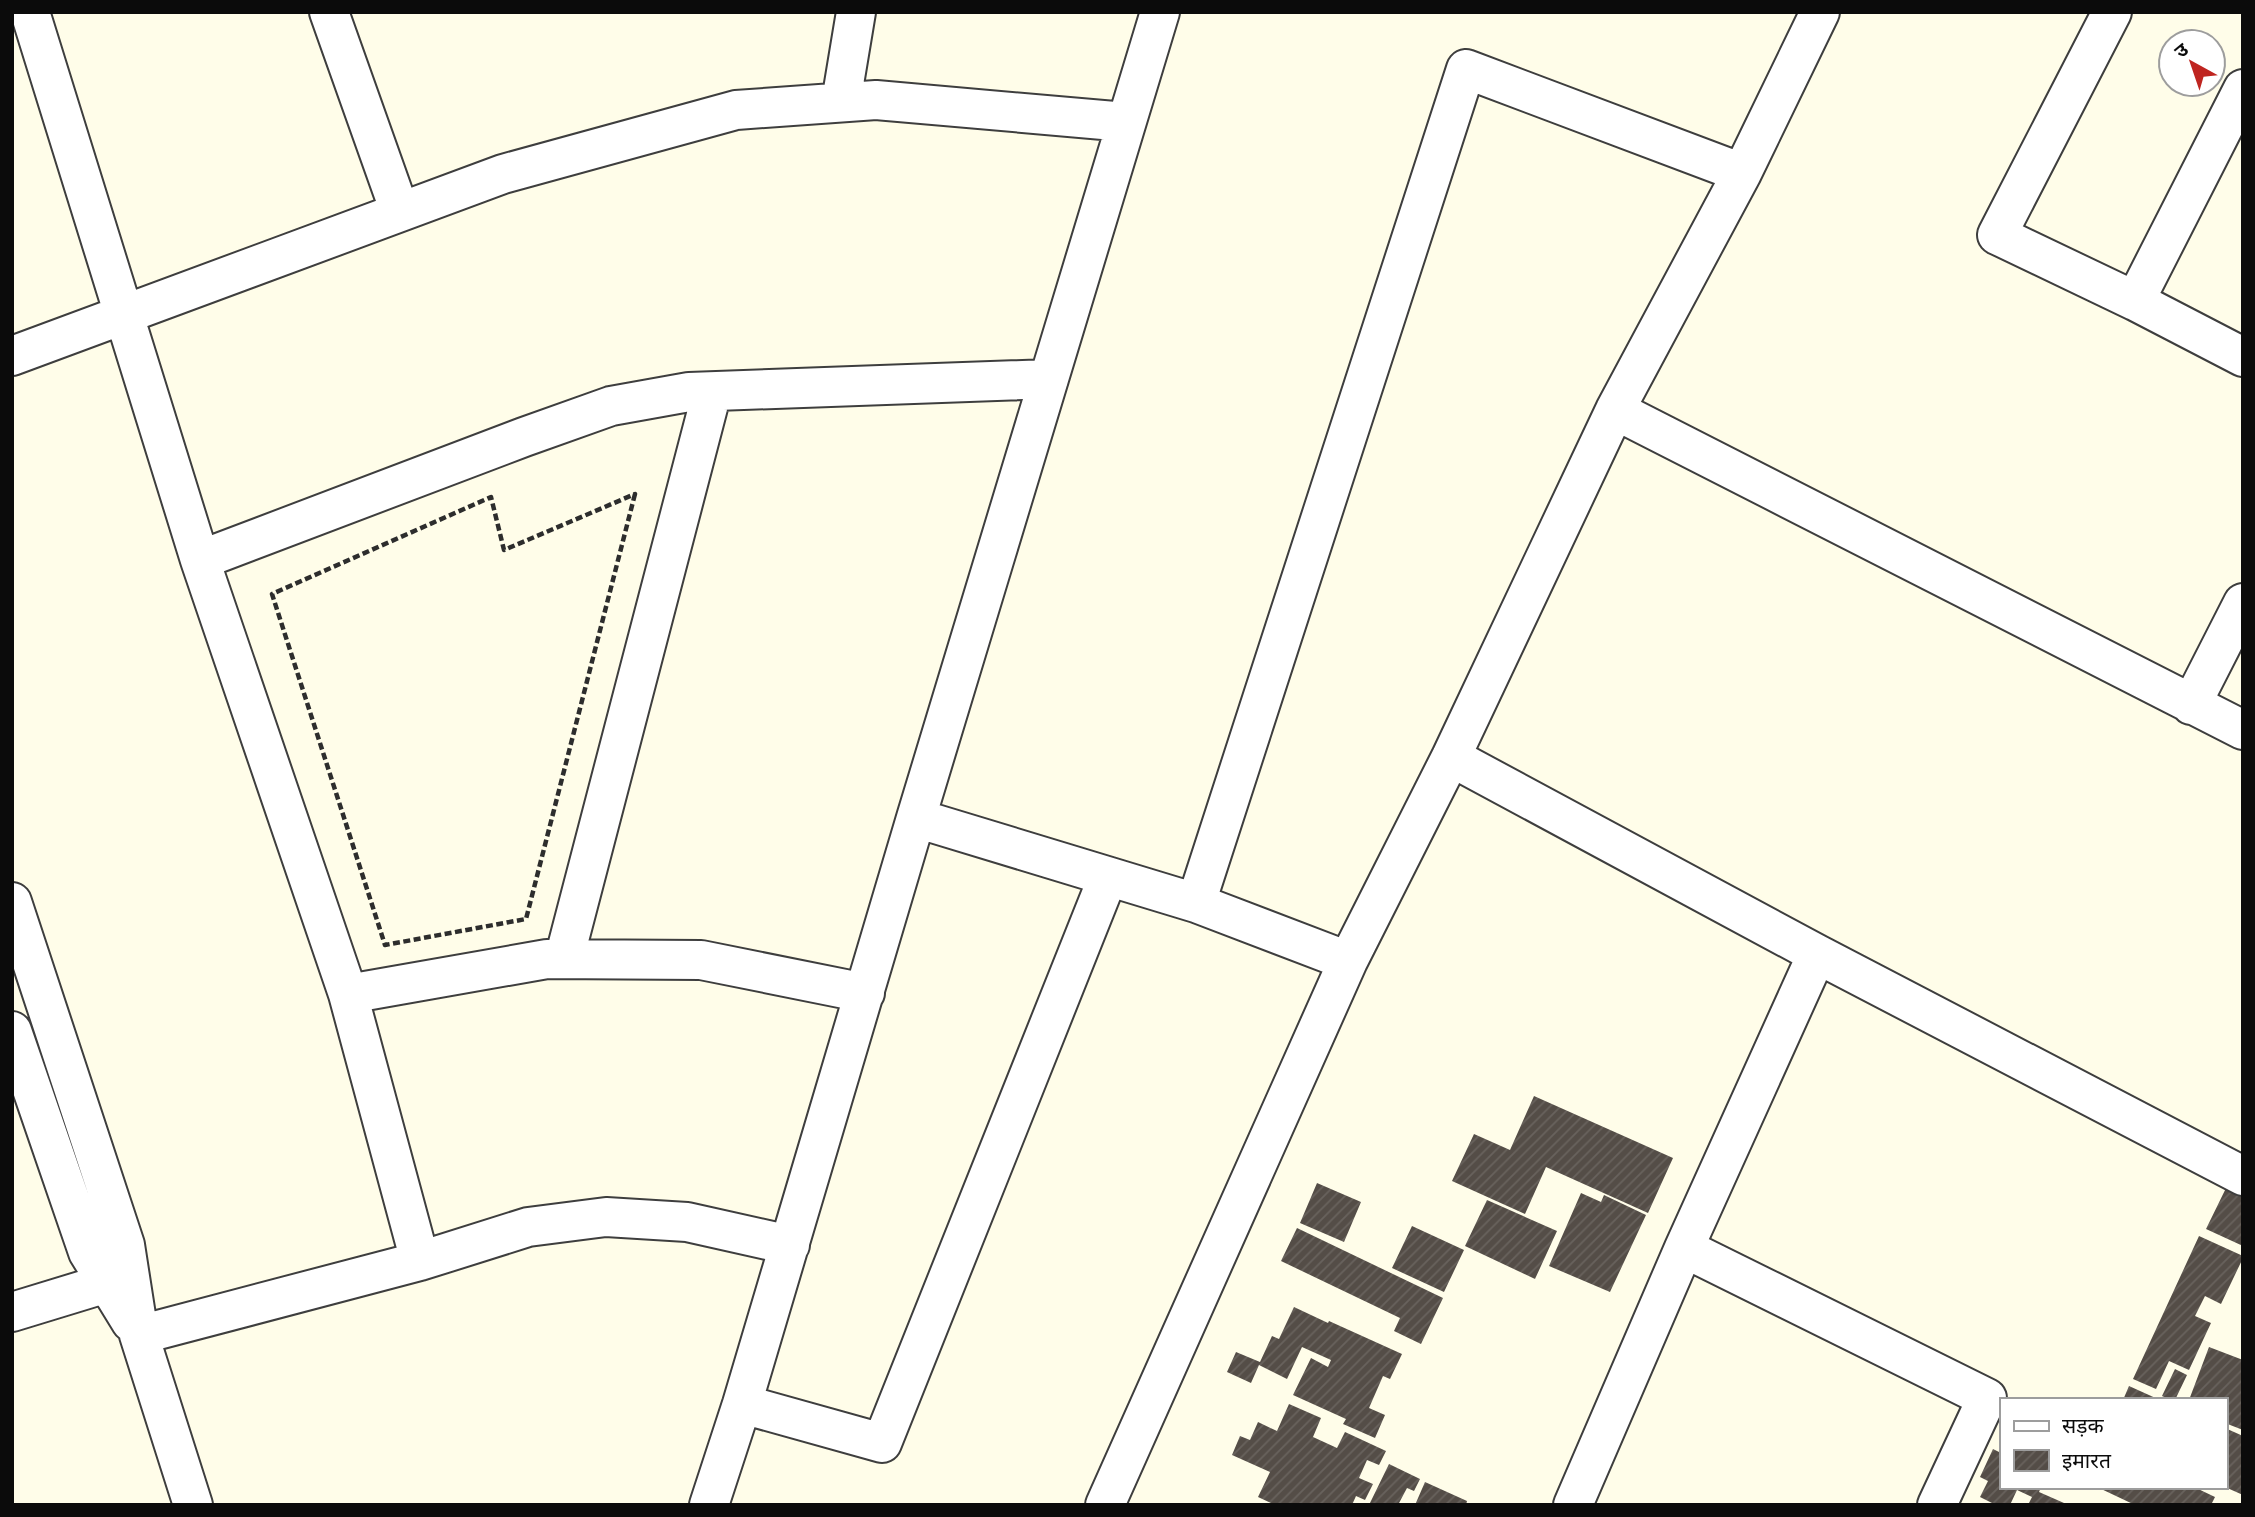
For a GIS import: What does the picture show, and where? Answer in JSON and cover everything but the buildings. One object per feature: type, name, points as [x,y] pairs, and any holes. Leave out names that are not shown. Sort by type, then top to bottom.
[{"type":"street","points":[[329,12],[400,212]]},
{"type":"street","points":[[841,103],[856,12]]},
{"type":"street","points":[[709,1505],[742,1404],[1160,12]]},
{"type":"street","points":[[1105,1505],[1348,961],[1451,757],[1615,410],[1742,173],[1820,12]]},
{"type":"street","points":[[2112,12],[1997,235],[2135,301],[2243,357]]},
{"type":"street","points":[[26,26],[123,315],[200,560],[348,994],[420,1261]]},
{"type":"street","points":[[1196,903],[1466,69],[1742,173]]},
{"type":"street","points":[[2135,301],[2243,89]]},
{"type":"street","points":[[12,356],[503,174],[736,110],[876,100],[1126,122]]},
{"type":"street","points":[[200,560],[611,406],[689,392],[1049,379]]},
{"type":"street","points":[[564,959],[712,392]]},
{"type":"street","points":[[1615,410],[2243,730]]},
{"type":"street","points":[[2191,705],[2243,603]]},
{"type":"street","points":[[1451,757],[1817,954],[2243,1176]]},
{"type":"street","points":[[916,818],[1196,903],[1348,961]]},
{"type":"street","points":[[742,1404],[882,1443],[1108,877]]},
{"type":"street","points":[[12,902],[125,1245],[139,1335],[193,1505]]},
{"type":"street","points":[[1578,1503],[1684,1248],[1817,954]]},
{"type":"street","points":[[348,994],[547,959],[701,960],[865,993]]},
{"type":"street","points":[[12,1031],[88,1252],[139,1335]]},
{"type":"street","points":[[139,1335],[420,1261],[528,1227],[606,1217],[687,1222],[790,1245]]},
{"type":"street","points":[[1684,1248],[1994,1401],[1937,1505]]},
{"type":"street","points":[[12,1312],[107,1283]]},
{"type":"path","points":[[635,494],[526,919],[385,945],[272,594],[491,497],[504,550],[635,494]]}]
